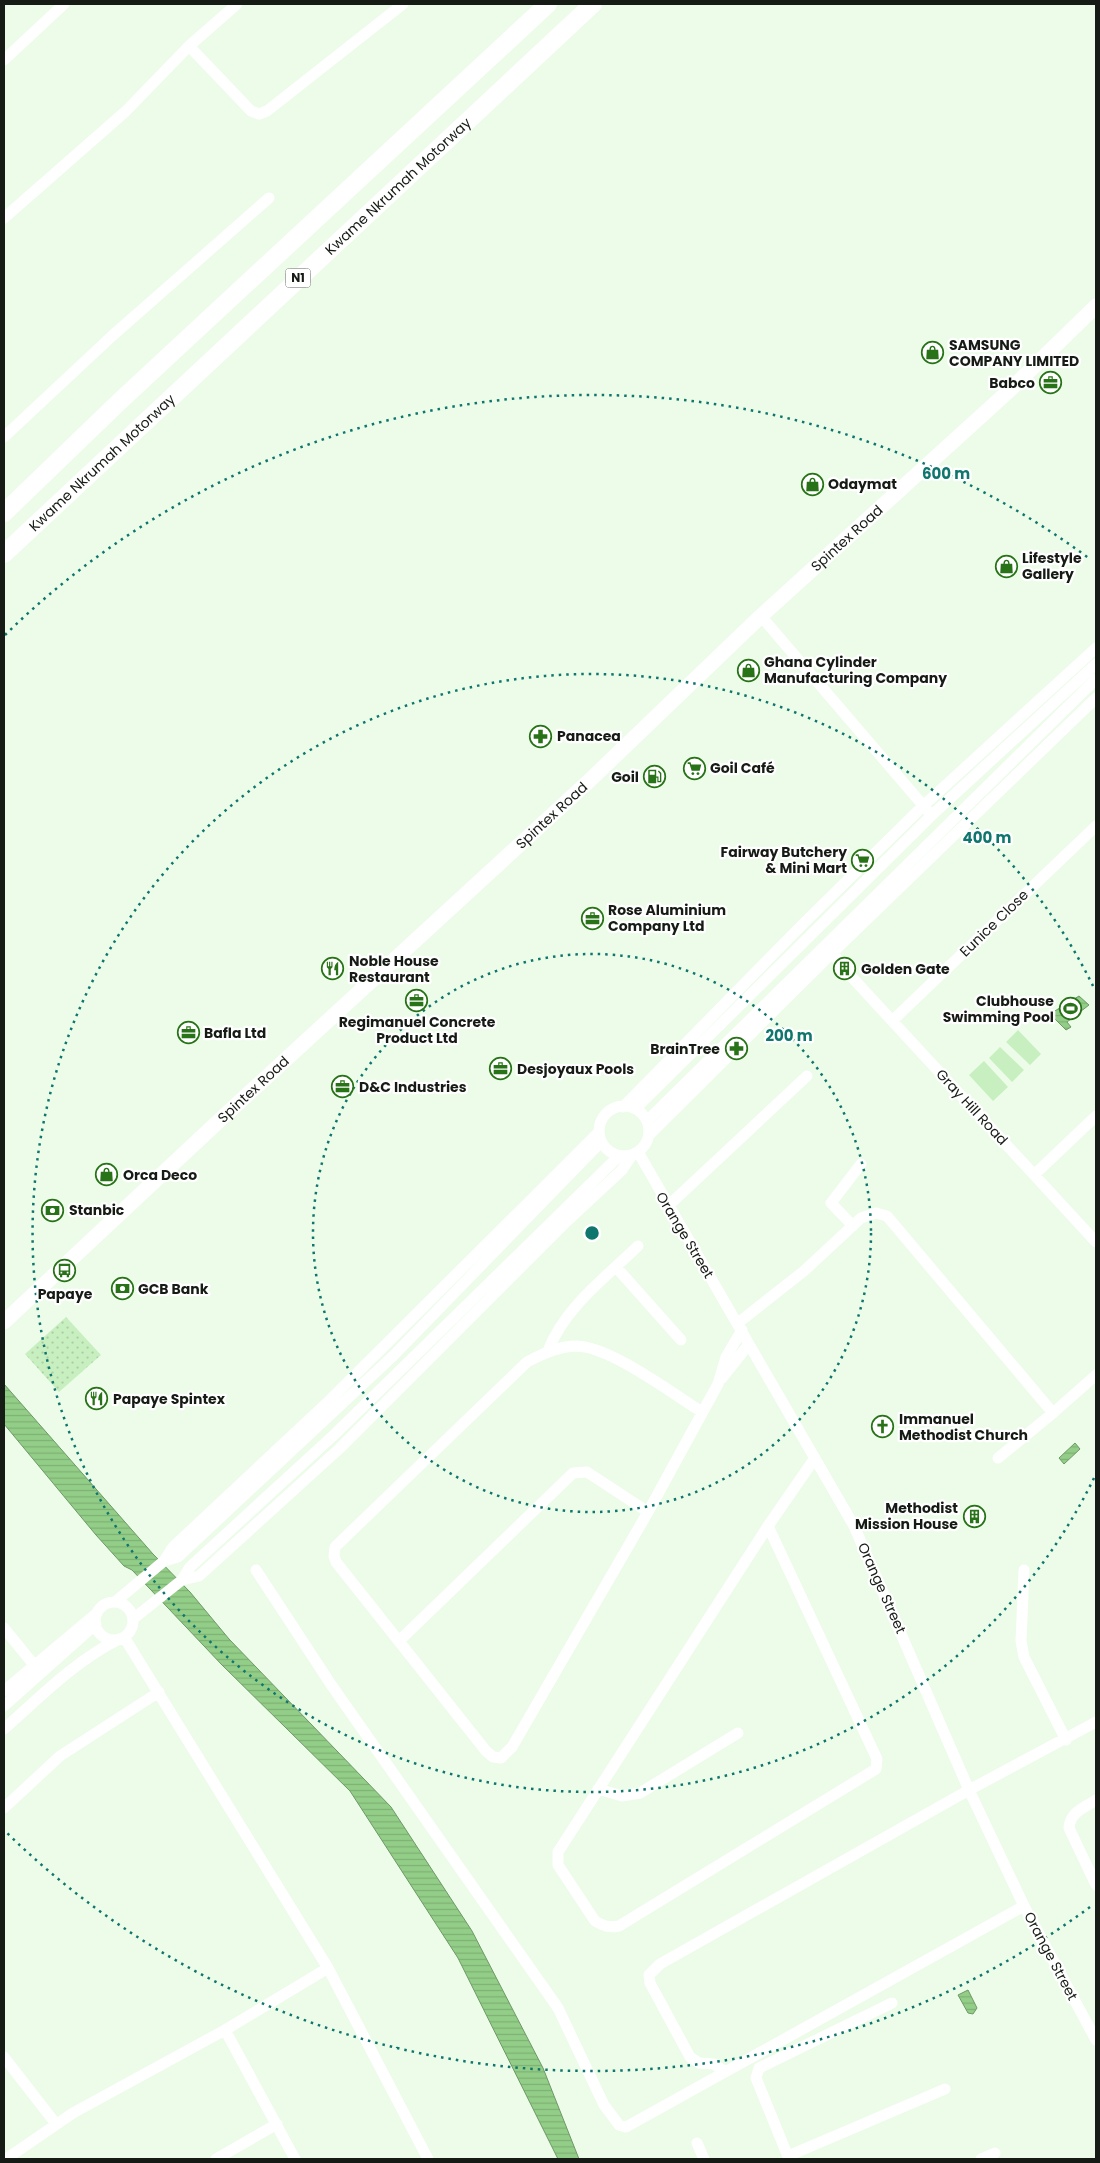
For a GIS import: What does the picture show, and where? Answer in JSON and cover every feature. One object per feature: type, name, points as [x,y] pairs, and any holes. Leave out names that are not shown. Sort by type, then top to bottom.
[{"type":"highway","name":"N1","points":[[4,513],[135,388],[548,4]]},
{"type":"highway","name":"Kwame Nkrumah Motorway","points":[[4,554],[594,4]]},
{"type":"main road","name":"Spintex Road","points":[[4,1322],[263,1080],[589,781],[761,616],[1012,388],[1096,306]]},
{"type":"street","points":[[6,53],[64,4]]},
{"type":"street","points":[[4,218],[126,111],[189,46],[237,4]]},
{"type":"street","points":[[189,46],[251,110],[259,114],[267,111],[403,4]]},
{"type":"street","points":[[4,437],[112,336],[269,198]]},
{"type":"street","points":[[761,616],[943,827]]},
{"type":"street","points":[[629,1108],[804,923],[923,806],[1096,648]]},
{"type":"street","points":[[635,1154],[619,1156],[608,1151],[600,1137],[601,1122],[608,1113],[629,1108],[932,815],[1096,664]]},
{"type":"street","points":[[647,1121],[943,827],[1096,679]]},
{"type":"street","points":[[182,1580],[199,1576],[340,1448],[565,1223],[622,1170],[645,1144],[649,1134],[832,953],[1096,698]]},
{"type":"street","name":"Eunice Close","points":[[892,1021],[1096,826]]},
{"type":"street","name":"Gray Hill Road","points":[[832,953],[892,1021],[1096,1242]]},
{"type":"street","points":[[668,1206],[807,1076]]},
{"type":"street","points":[[629,1108],[647,1121],[649,1134]]},
{"type":"street","points":[[1035,1174],[1096,1116]]},
{"type":"street","points":[[4,1706],[96,1618],[104,1605],[115,1602],[164,1561],[173,1547],[330,1400],[600,1137]]},
{"type":"street","name":"Orange Street","points":[[635,1154],[740,1326],[854,1526],[969,1790],[1024,1906],[1096,2040]]},
{"type":"street","points":[[4,1729],[81,1663],[103,1647],[121,1638],[131,1629],[133,1619],[182,1580],[190,1567],[335,1434],[619,1156]]},
{"type":"street","points":[[853,1226],[831,1203],[832,1199],[861,1164]]},
{"type":"street","points":[[718,1384],[726,1357],[740,1326],[804,1271],[861,1218],[876,1213],[887,1216],[1053,1413]]},
{"type":"street","points":[[548,1351],[556,1331],[577,1305],[638,1246]]},
{"type":"street","points":[[616,1267],[681,1340]]},
{"type":"street","points":[[702,1412],[632,1368],[600,1352],[578,1346],[548,1351],[527,1362],[335,1547],[336,1562],[400,1640],[486,1751],[493,1757],[501,1758],[512,1746],[648,1512],[718,1384],[750,1344]]},
{"type":"street","points":[[998,1458],[1096,1376]]},
{"type":"street","points":[[768,1526],[877,1759],[876,1769],[619,1926],[610,1928],[595,1921],[558,1865],[556,1859],[562,1842],[768,1526],[815,1458]]},
{"type":"street","points":[[400,1640],[573,1473],[587,1472],[648,1512]]},
{"type":"street","points":[[256,1570],[332,1686],[558,2008],[604,2106],[619,2125],[626,2127],[1024,1906]]},
{"type":"street","points":[[1024,1570],[1020,1633],[1024,1656],[1066,1740]]},
{"type":"street","points":[[115,1602],[125,1605],[133,1619]]},
{"type":"street","points":[[96,1618],[98,1630],[106,1638],[121,1638]]},
{"type":"street","points":[[4,1691],[34,1665],[96,1618]]},
{"type":"street","points":[[4,1628],[34,1665]]},
{"type":"street","points":[[121,1638],[159,1692],[328,1968],[428,2159]]},
{"type":"street","points":[[4,1808],[60,1756],[159,1692]]},
{"type":"street","points":[[726,2072],[714,2064],[699,2063],[690,2057],[650,1983],[649,1975],[654,1969],[969,1790],[1066,1740],[1096,1722]]},
{"type":"street","points":[[598,1789],[622,1796],[640,1792],[738,1733]]},
{"type":"street","points":[[1096,1800],[1074,1814],[1069,1828],[1096,1885]]},
{"type":"street","points":[[6,2159],[56,2124],[225,2030],[328,1968]]},
{"type":"street","points":[[892,2003],[759,2068],[756,2078],[788,2158],[945,2089]]},
{"type":"street","points":[[225,2030],[295,2159]]},
{"type":"street","points":[[4,2056],[56,2124]]},
{"type":"street","points":[[216,2159],[277,2124]]},
{"type":"street","points":[[697,2143],[704,2159]]},
{"type":"street","points":[[981,2159],[995,2153]]},
{"type":"shaded area","name":"Clubhouse Swimming Pool","points":[[1079,996],[1089,1005],[1067,1022],[1071,1027],[1066,1030],[1050,1014]]},
{"type":"shaded area","points":[[1018,1030],[1041,1054],[1030,1065],[1006,1042]]},
{"type":"shaded area","points":[[1000,1047],[1024,1070],[1012,1082],[989,1058]]},
{"type":"shaded area","points":[[984,1061],[1008,1087],[993,1101],[969,1075]]},
{"type":"shaded area","points":[[66,1317],[101,1355],[59,1392],[25,1354]]},
{"type":"shaded area","points":[[4,1384],[153,1554],[190,1592],[229,1639],[391,1807],[472,1931],[543,2068],[579,2159],[558,2159],[458,1958],[350,1791],[222,1665],[96,1535],[4,1424]]},
{"type":"shaded area","points":[[1075,1443],[1080,1449],[1064,1464],[1059,1458]]},
{"type":"shaded area","points":[[968,1990],[977,2008],[973,2014],[968,2013],[958,1995]]},
{"type":"place","name":"SAMSUNG COMPANY LIMITED","points":[[933,353]]},
{"type":"place","name":"Babco","points":[[1051,383]]},
{"type":"place","name":"Odaymat","points":[[812,484]]},
{"type":"place","name":"Lifestyle Gallery","points":[[1006,566]]},
{"type":"place","name":"Ghana Cylinder Manufacturing Company","points":[[748,670]]},
{"type":"place","name":"Panacea","points":[[541,736]]},
{"type":"place","name":"Goil Café","points":[[694,768]]},
{"type":"place","name":"Goil","points":[[655,777]]},
{"type":"place","name":"Fairway Butchery & Mini Mart","points":[[863,860]]},
{"type":"place","name":"Rose Aluminium Company Ltd","points":[[592,918]]},
{"type":"place","name":"Noble House Restaurant","points":[[333,969]]},
{"type":"place","name":"Golden Gate","points":[[845,969]]},
{"type":"place","name":"Regimanuel Concrete Product Ltd","points":[[417,1000]]},
{"type":"place","name":"Clubhouse Swimming Pool","points":[[1070,1009]]},
{"type":"place","name":"Bafla Ltd","points":[[188,1033]]},
{"type":"place","name":"BrainTree","points":[[736,1049]]},
{"type":"place","name":"Desjoyaux Pools","points":[[501,1069]]},
{"type":"place","name":"D&C Industries","points":[[343,1087]]},
{"type":"place","name":"Orca Deco","points":[[107,1175]]},
{"type":"place","name":"Stanbic","points":[[53,1210]]},
{"type":"place","name":"Papaye","points":[[65,1271]]},
{"type":"place","name":"GCB Bank","points":[[122,1289]]},
{"type":"place","name":"Papaye Spintex","points":[[97,1399]]},
{"type":"place","name":"Immanuel Methodist Church","points":[[883,1427]]},
{"type":"place","name":"Methodist Mission House","points":[[974,1516]]}]
